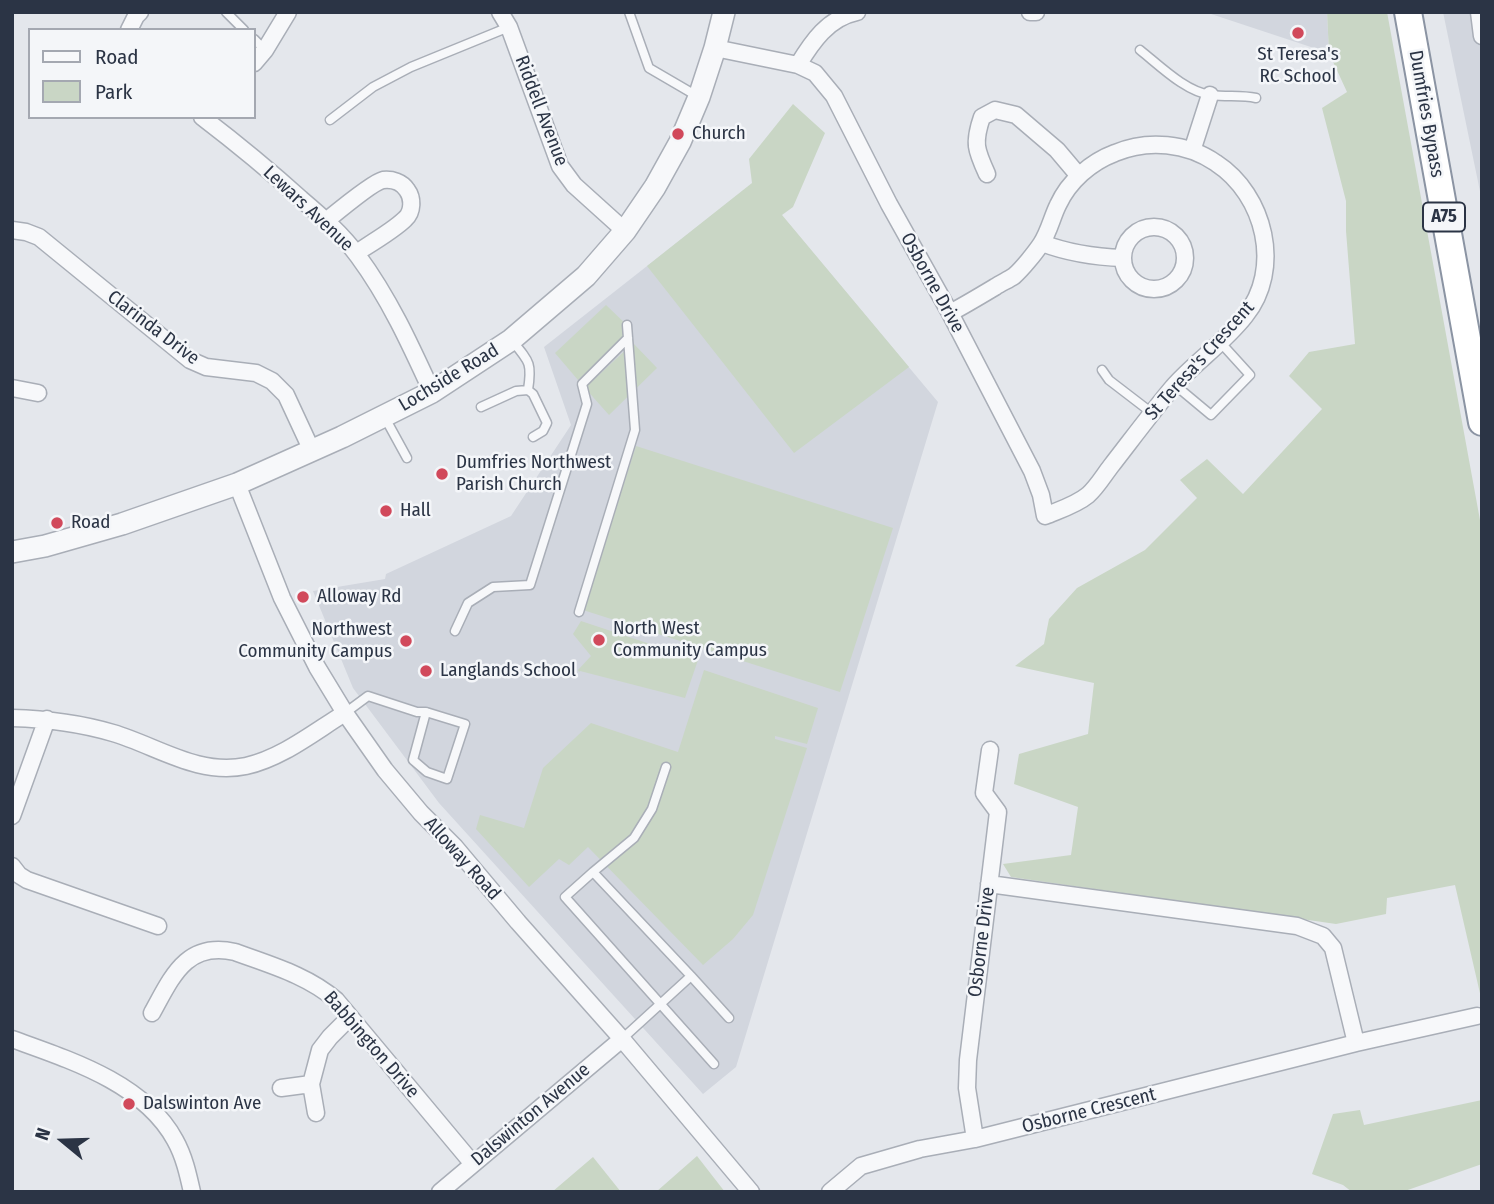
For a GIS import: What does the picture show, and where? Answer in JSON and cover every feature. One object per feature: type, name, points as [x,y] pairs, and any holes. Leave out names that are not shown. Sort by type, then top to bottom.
[{"type":"highway","name":"Dumfries Bypass","points":[[1408,12],[1482,422]]},
{"type":"street","points":[[130,28],[140,12]]},
{"type":"street","points":[[259,45],[288,12]]},
{"type":"street","name":"Lochside Road","points":[[12,552],[45,546],[122,524],[237,484],[312,451],[432,392],[511,340],[586,276],[625,231],[655,187],[690,120],[715,48],[724,12]]},
{"type":"street","points":[[797,65],[810,44],[827,26],[857,12]]},
{"type":"street","points":[[1030,12],[1036,12]]},
{"type":"street","points":[[1479,12],[1482,36]]},
{"type":"street","name":"Riddell Avenue","points":[[504,19],[559,166],[574,185],[625,231]]},
{"type":"street","name":"Osborne Drive","points":[[715,48],[797,65],[815,72],[834,96],[1032,471],[1045,516]]},
{"type":"street","points":[[1192,151],[1210,95]]},
{"type":"street","points":[[987,174],[976,150],[977,132],[982,117],[995,110],[1016,115],[1058,150],[1079,176]]},
{"type":"street","name":"Lewars Avenue","points":[[204,119],[326,220],[356,253],[399,320],[432,392]]},
{"type":"street","name":"St Teresa's Crescent","points":[[950,313],[1013,276],[1042,243],[1059,202],[1079,176],[1103,158],[1132,147],[1162,145],[1192,151],[1216,163],[1238,182],[1255,207],[1264,237],[1265,268],[1256,298],[1245,316],[1175,385],[1088,495],[1045,516]]},
{"type":"street","points":[[326,220],[378,182],[391,180],[408,190],[412,202],[405,219],[356,253]]},
{"type":"street","name":"Clarinda Drive","points":[[12,230],[39,237],[190,360],[206,367],[256,373],[272,381],[286,395],[312,451]]},
{"type":"street","points":[[1042,243],[1061,250],[1123,258]]},
{"type":"street","points":[[12,388],[38,393]]},
{"type":"street","name":"Alloway Road","points":[[237,484],[282,598],[317,667],[385,770],[622,1039],[751,1192]]},
{"type":"street","points":[[12,718],[80,724],[144,743],[199,766],[229,768],[245,766],[275,755],[345,713]]},
{"type":"street","points":[[12,816],[47,719]]},
{"type":"street","name":"Osborne Drive","points":[[975,1139],[967,1088],[968,1060],[998,812],[984,793],[990,750]]},
{"type":"street","points":[[12,866],[27,880],[158,926]]},
{"type":"street","points":[[989,884],[1297,926],[1323,936],[1333,948],[1356,1043]]},
{"type":"street","name":"Babbington Drive","points":[[152,1013],[180,966],[202,952],[235,952],[306,979],[335,1000],[473,1164]]},
{"type":"street","name":"Osborne Crescent","points":[[830,1192],[860,1166],[920,1149],[975,1139],[1356,1043],[1477,1016]]},
{"type":"street","points":[[316,1112],[311,1084],[320,1050],[350,1017]]},
{"type":"street","points":[[12,1039],[85,1067],[144,1101],[175,1139],[187,1168],[192,1192]]},
{"type":"street","name":"Dalswinton Avenue","points":[[440,1192],[622,1039]]},
{"type":"street","points":[[281,1087],[311,1084]]},
{"type":"lane","points":[[226,12],[242,28]]},
{"type":"lane","points":[[629,12],[649,68],[699,97]]},
{"type":"lane","points":[[330,120],[373,87],[504,19]]},
{"type":"lane","points":[[1140,50],[1190,88],[1210,95],[1243,95],[1256,98]]},
{"type":"lane","points":[[579,612],[635,430],[627,325]]},
{"type":"lane","points":[[455,631],[468,603],[483,593],[494,587],[530,585],[587,404],[582,384],[628,338]]},
{"type":"lane","points":[[511,340],[532,368],[528,390]]},
{"type":"lane","points":[[1175,385],[1211,415],[1250,375],[1220,341]]},
{"type":"lane","points":[[1102,370],[1109,380],[1153,413]]},
{"type":"lane","points":[[481,407],[516,391],[528,390],[533,394],[547,423],[543,431],[533,437]]},
{"type":"lane","points":[[384,416],[407,458]]},
{"type":"lane","points":[[345,713],[368,696],[417,712],[426,712],[465,724],[447,779],[427,772],[413,760],[426,712]]},
{"type":"lane","points":[[666,767],[652,809],[634,838],[565,897],[714,1064]]},
{"type":"lane","points":[[593,872],[729,1018]]},
{"type":"lane","points":[[622,1039],[691,976]]},
{"type":"shaded area","name":"St Teresa's RC School","points":[[1205,12],[1327,12],[1329,53]]},
{"type":"shaded area","points":[[1443,12],[1482,12],[1482,201]]},
{"type":"shaded area","name":"North West Community Campus","points":[[754,182],[938,402],[736,1067],[703,1094],[439,803],[353,688],[313,591],[385,579],[386,574],[511,516],[571,425],[544,347]]},
{"type":"green space","points":[[1327,12],[1387,12],[1482,531],[1482,1002],[1455,885],[1387,898],[1386,914],[1336,924],[1011,877],[1003,864],[1071,855],[1078,807],[1014,784],[1019,754],[1088,734],[1094,683],[1015,666],[1044,644],[1049,619],[1077,588],[1145,550],[1197,498],[1180,480],[1207,459],[1243,494],[1322,409],[1289,376],[1309,352],[1355,344],[1346,201],[1322,108],[1347,92],[1329,53]]},
{"type":"green space","points":[[793,104],[825,133],[793,207],[782,215],[909,367],[794,453],[647,266],[752,183],[749,159]]},
{"type":"green space","points":[[606,305],[632,330],[578,380],[555,353]]},
{"type":"green space","points":[[633,343],[657,368],[609,415],[585,388]]},
{"type":"green space","points":[[636,446],[893,528],[840,692],[583,610]]},
{"type":"green space","points":[[581,621],[698,660],[685,698],[579,672],[591,656],[573,634]]},
{"type":"green space","points":[[704,670],[818,708],[807,744],[775,736],[775,739],[807,748],[753,915],[733,939],[703,965],[588,847],[569,865],[559,859],[529,887],[476,829],[480,815],[524,828],[543,768],[591,723],[678,752]]},
{"type":"green space","points":[[1482,1100],[1482,1164],[1402,1192],[1352,1192],[1343,1185],[1312,1174],[1333,1114],[1360,1110],[1364,1125]]},
{"type":"green space","points":[[697,1156],[725,1192],[656,1192]]},
{"type":"green space","points":[[593,1157],[621,1192],[552,1192]]},
{"type":"place","name":"St Teresa's RC School","points":[[1298,33]]},
{"type":"place","name":"Church","points":[[678,134]]},
{"type":"place","name":"Dumfries Northwest Parish Church","points":[[442,474]]},
{"type":"place","name":"Hall","points":[[386,511]]},
{"type":"place","name":"Road","points":[[57,523]]},
{"type":"place","name":"Alloway Rd","points":[[303,597]]},
{"type":"place","name":"North West Community Campus","points":[[599,640]]},
{"type":"place","name":"Northwest Community Campus","points":[[406,641]]},
{"type":"place","name":"Langlands School","points":[[426,671]]},
{"type":"place","name":"Dalswinton Ave","points":[[129,1104]]}]
